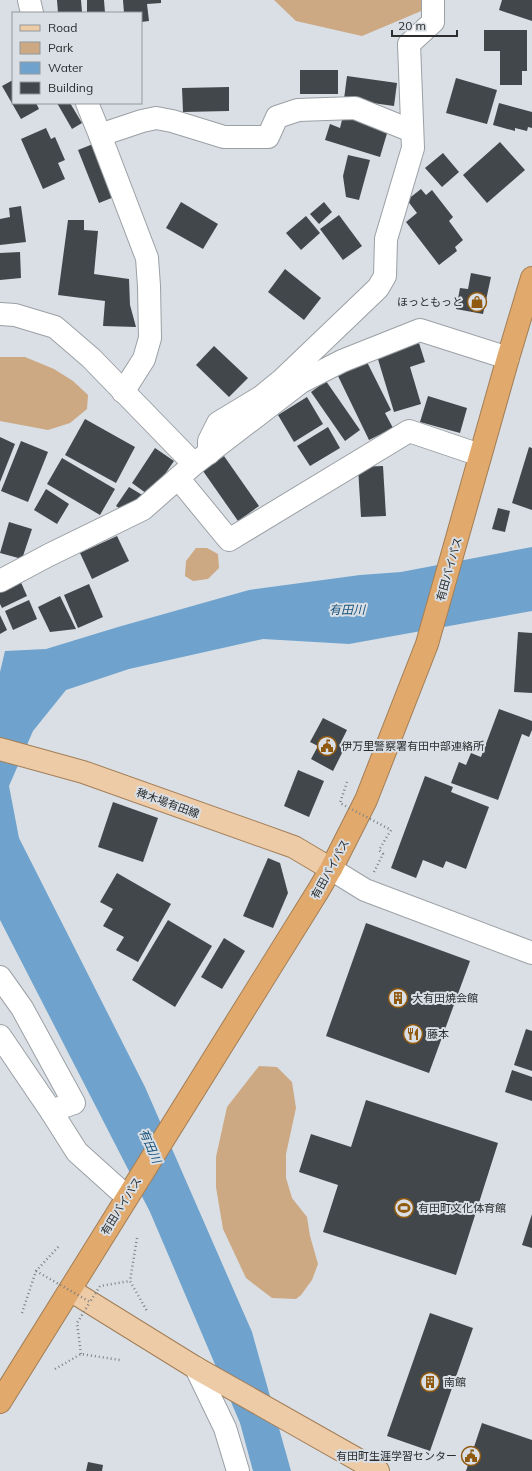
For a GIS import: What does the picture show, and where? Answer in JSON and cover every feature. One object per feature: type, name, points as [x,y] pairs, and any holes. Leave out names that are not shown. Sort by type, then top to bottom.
[{"type":"highway","name":"有田バイパス","points":[[0,1402],[331,869],[366,800],[427,644],[532,278]]},
{"type":"main road","name":"稗木場有田線","points":[[0,749],[83,772],[294,847],[331,869]]},
{"type":"main road","points":[[70,1290],[198,1369],[378,1471]]},
{"type":"street","points":[[30,0],[32,12]]},
{"type":"street","points":[[194,465],[218,423],[261,396],[283,379],[378,288],[385,276],[386,239],[413,148],[409,61],[410,44],[433,22],[433,0]]},
{"type":"street","points":[[87,104],[147,258],[149,279],[150,338],[144,359],[124,392]]},
{"type":"street","points":[[100,135],[156,118],[172,121],[224,137],[268,137],[277,117],[298,110],[355,108],[412,131]]},
{"type":"street","points":[[0,314],[15,315],[55,327],[91,358],[194,465],[229,540],[409,431],[480,455]]},
{"type":"street","points":[[0,581],[49,555],[143,510],[194,465],[301,382],[342,361],[420,330],[508,358]]},
{"type":"street","points":[[331,869],[366,890],[532,954]]},
{"type":"street","points":[[0,977],[22,1008],[74,1102],[51,1111]]},
{"type":"street","points":[[0,1036],[51,1111],[76,1152],[130,1192]]},
{"type":"street","points":[[198,1369],[225,1428],[238,1471]]},
{"type":"path","points":[[347,782],[340,803],[391,830],[379,850],[384,854],[374,872]]},
{"type":"path","points":[[137,1238],[130,1280],[150,1315]]},
{"type":"path","points":[[22,1313],[36,1271],[60,1245]]},
{"type":"path","points":[[36,1271],[90,1302]]},
{"type":"path","points":[[82,1354],[77,1323],[100,1286],[130,1280]]},
{"type":"path","points":[[54,1369],[82,1354],[120,1360]]},
{"type":"green space","points":[[274,0],[433,0],[426,9],[362,36],[296,21]]},
{"type":"green space","points":[[0,357],[25,357],[54,369],[73,381],[88,395],[87,409],[70,423],[48,430],[0,421]]},
{"type":"green space","points":[[196,548],[207,548],[218,554],[219,568],[208,579],[193,581],[185,576],[186,561]]},
{"type":"green space","points":[[259,1066],[277,1067],[292,1082],[296,1108],[286,1154],[286,1178],[292,1198],[307,1217],[310,1236],[318,1264],[312,1280],[301,1295],[296,1299],[272,1298],[246,1278],[223,1229],[216,1187],[216,1157],[227,1107]]},
{"type":"water","name":"有田川","points":[[532,547],[532,611],[349,644],[263,639],[129,669],[66,690],[33,731],[9,786],[19,838],[145,1087],[252,1332],[291,1471],[253,1471],[240,1423],[150,1212],[0,920],[0,672],[5,651],[46,649],[249,590],[360,575],[401,572]]},
{"type":"building","points":[[57,0],[81,0],[82,12],[58,12]]},
{"type":"building","points":[[87,0],[104,0],[105,12],[87,12]]},
{"type":"building","points":[[123,0],[161,0],[161,3],[147,4],[149,21],[142,22],[142,12],[124,12]]},
{"type":"building","points":[[502,0],[532,0],[532,21],[499,10]]},
{"type":"building","points":[[484,30],[527,30],[527,71],[522,71],[522,85],[500,85],[500,51],[484,51]]},
{"type":"building","points":[[300,70],[338,70],[338,94],[300,94]]},
{"type":"building","points":[[347,76],[397,83],[394,106],[344,99]]},
{"type":"building","points":[[456,78],[497,90],[487,124],[446,113]]},
{"type":"building","points":[[12,81],[12,103],[2,86]]},
{"type":"building","points":[[229,87],[229,111],[183,112],[182,88]]},
{"type":"building","points":[[499,103],[532,112],[532,128],[528,127],[527,131],[515,128],[515,131],[493,125]]},
{"type":"building","points":[[12,104],[36,104],[39,109],[21,119]]},
{"type":"building","points":[[58,104],[71,104],[82,123],[72,129]]},
{"type":"building","points":[[343,116],[388,130],[380,157],[325,140],[330,124],[340,128]]},
{"type":"building","points":[[46,128],[51,139],[55,137],[65,160],[58,163],[65,179],[43,189],[21,139]]},
{"type":"building","points":[[500,142],[525,170],[487,203],[463,175]]},
{"type":"building","points":[[93,144],[114,197],[99,203],[78,150]]},
{"type":"building","points":[[443,153],[459,172],[442,187],[425,168]]},
{"type":"building","points":[[348,155],[370,160],[359,200],[346,197],[343,176]]},
{"type":"building","points":[[421,189],[426,195],[432,190],[453,217],[449,221],[463,240],[455,247],[457,251],[439,265],[406,222],[417,213],[407,200]]},
{"type":"building","points":[[181,202],[218,224],[203,249],[166,228]]},
{"type":"building","points":[[324,202],[332,212],[319,224],[310,214]]},
{"type":"building","points":[[21,206],[26,242],[0,245],[0,219],[10,217],[9,208]]},
{"type":"building","points":[[339,215],[362,246],[343,260],[320,229]]},
{"type":"building","points":[[306,216],[320,233],[301,250],[286,233]]},
{"type":"building","points":[[68,220],[84,220],[84,230],[98,231],[94,274],[129,279],[130,305],[136,327],[103,326],[105,301],[58,295]]},
{"type":"building","points":[[20,252],[21,278],[0,280],[0,253]]},
{"type":"building","points":[[285,269],[321,298],[304,320],[268,292]]},
{"type":"building","points":[[471,273],[491,277],[483,314],[456,309],[460,288],[468,289]]},
{"type":"building","points":[[419,343],[425,362],[410,367],[421,404],[394,412],[377,356]]},
{"type":"building","points":[[214,346],[248,378],[229,397],[196,365]]},
{"type":"building","points":[[367,362],[391,410],[385,413],[393,428],[369,440],[338,376]]},
{"type":"building","points":[[326,381],[360,430],[345,441],[311,392]]},
{"type":"building","points":[[428,396],[467,408],[460,433],[420,422]]},
{"type":"building","points":[[307,397],[323,424],[294,442],[278,415]]},
{"type":"building","points":[[85,419],[135,447],[116,483],[65,455]]},
{"type":"building","points":[[328,427],[340,448],[310,466],[297,446]]},
{"type":"building","points":[[0,437],[15,444],[0,482]]},
{"type":"building","points":[[21,441],[48,452],[28,502],[1,491]]},
{"type":"building","points":[[529,447],[532,448],[532,510],[512,503]]},
{"type":"building","points":[[155,448],[174,461],[150,496],[132,483]]},
{"type":"building","points":[[224,456],[259,506],[238,521],[203,471]]},
{"type":"building","points":[[62,458],[115,489],[100,515],[47,484]]},
{"type":"building","points":[[383,466],[386,516],[361,517],[358,467]]},
{"type":"building","points":[[129,487],[144,496],[125,512],[116,506]]},
{"type":"building","points":[[46,489],[69,504],[57,524],[34,510]]},
{"type":"building","points":[[498,508],[510,511],[505,532],[492,529]]},
{"type":"building","points":[[9,522],[32,529],[22,559],[0,553]]},
{"type":"building","points":[[117,536],[129,561],[92,579],[80,553]]},
{"type":"building","points":[[19,578],[27,596],[2,608],[0,604],[0,587]]},
{"type":"building","points":[[89,584],[103,617],[78,628],[64,595]]},
{"type":"building","points":[[60,596],[76,629],[50,632],[38,607]]},
{"type":"building","points":[[29,600],[37,619],[13,630],[5,611]]},
{"type":"building","points":[[0,615],[7,630],[0,634]]},
{"type":"building","points":[[518,632],[532,633],[532,693],[514,692]]},
{"type":"building","points":[[499,709],[532,721],[532,730],[529,737],[522,734],[498,800],[451,783],[459,762],[466,765],[471,753],[481,757]]},
{"type":"building","points":[[323,718],[347,730],[341,742],[346,745],[333,771],[311,759],[318,746],[310,742]]},
{"type":"building","points":[[298,770],[324,781],[309,817],[284,806]]},
{"type":"building","points":[[425,776],[453,787],[451,792],[489,807],[466,869],[446,861],[443,868],[423,860],[416,878],[391,868]]},
{"type":"building","points":[[113,802],[158,818],[143,862],[98,847]]},
{"type":"building","points":[[268,858],[280,863],[288,893],[273,928],[243,916]]},
{"type":"building","points":[[117,873],[171,904],[138,962],[116,950],[124,937],[103,926],[113,909],[100,902]]},
{"type":"building","points":[[168,920],[212,946],[175,1007],[132,980]]},
{"type":"building","name":"大有田焼会館","points":[[366,923],[470,961],[429,1073],[326,1036]]},
{"type":"building","points":[[224,938],[245,951],[222,989],[201,977]]},
{"type":"building","points":[[526,1029],[532,1031],[532,1071],[514,1065]]},
{"type":"building","points":[[512,1070],[532,1077],[532,1101],[505,1092]]},
{"type":"building","name":"有田町文化体育館","points":[[366,1100],[498,1143],[456,1275],[323,1232],[338,1185],[299,1172],[311,1134],[351,1147]]},
{"type":"building","points":[[532,1214],[532,1248],[522,1245]]},
{"type":"building","name":"南館","points":[[430,1313],[473,1328],[430,1451],[387,1436]]},
{"type":"building","points":[[482,1423],[532,1440],[532,1471],[466,1471]]},
{"type":"building","points":[[88,1462],[103,1465],[102,1471],[86,1471]]},
{"type":"place","name":"ほっともっと","points":[[477,302]]},
{"type":"place","name":"伊万里警察署有田中部連絡所","points":[[327,746]]},
{"type":"place","name":"大有田焼会館","points":[[398,998]]},
{"type":"place","name":"藤本","points":[[413,1034]]},
{"type":"place","name":"有田町文化体育館","points":[[404,1208]]},
{"type":"place","name":"南館","points":[[430,1382]]},
{"type":"place","name":"有田町生涯学習センター","points":[[471,1456]]}]
